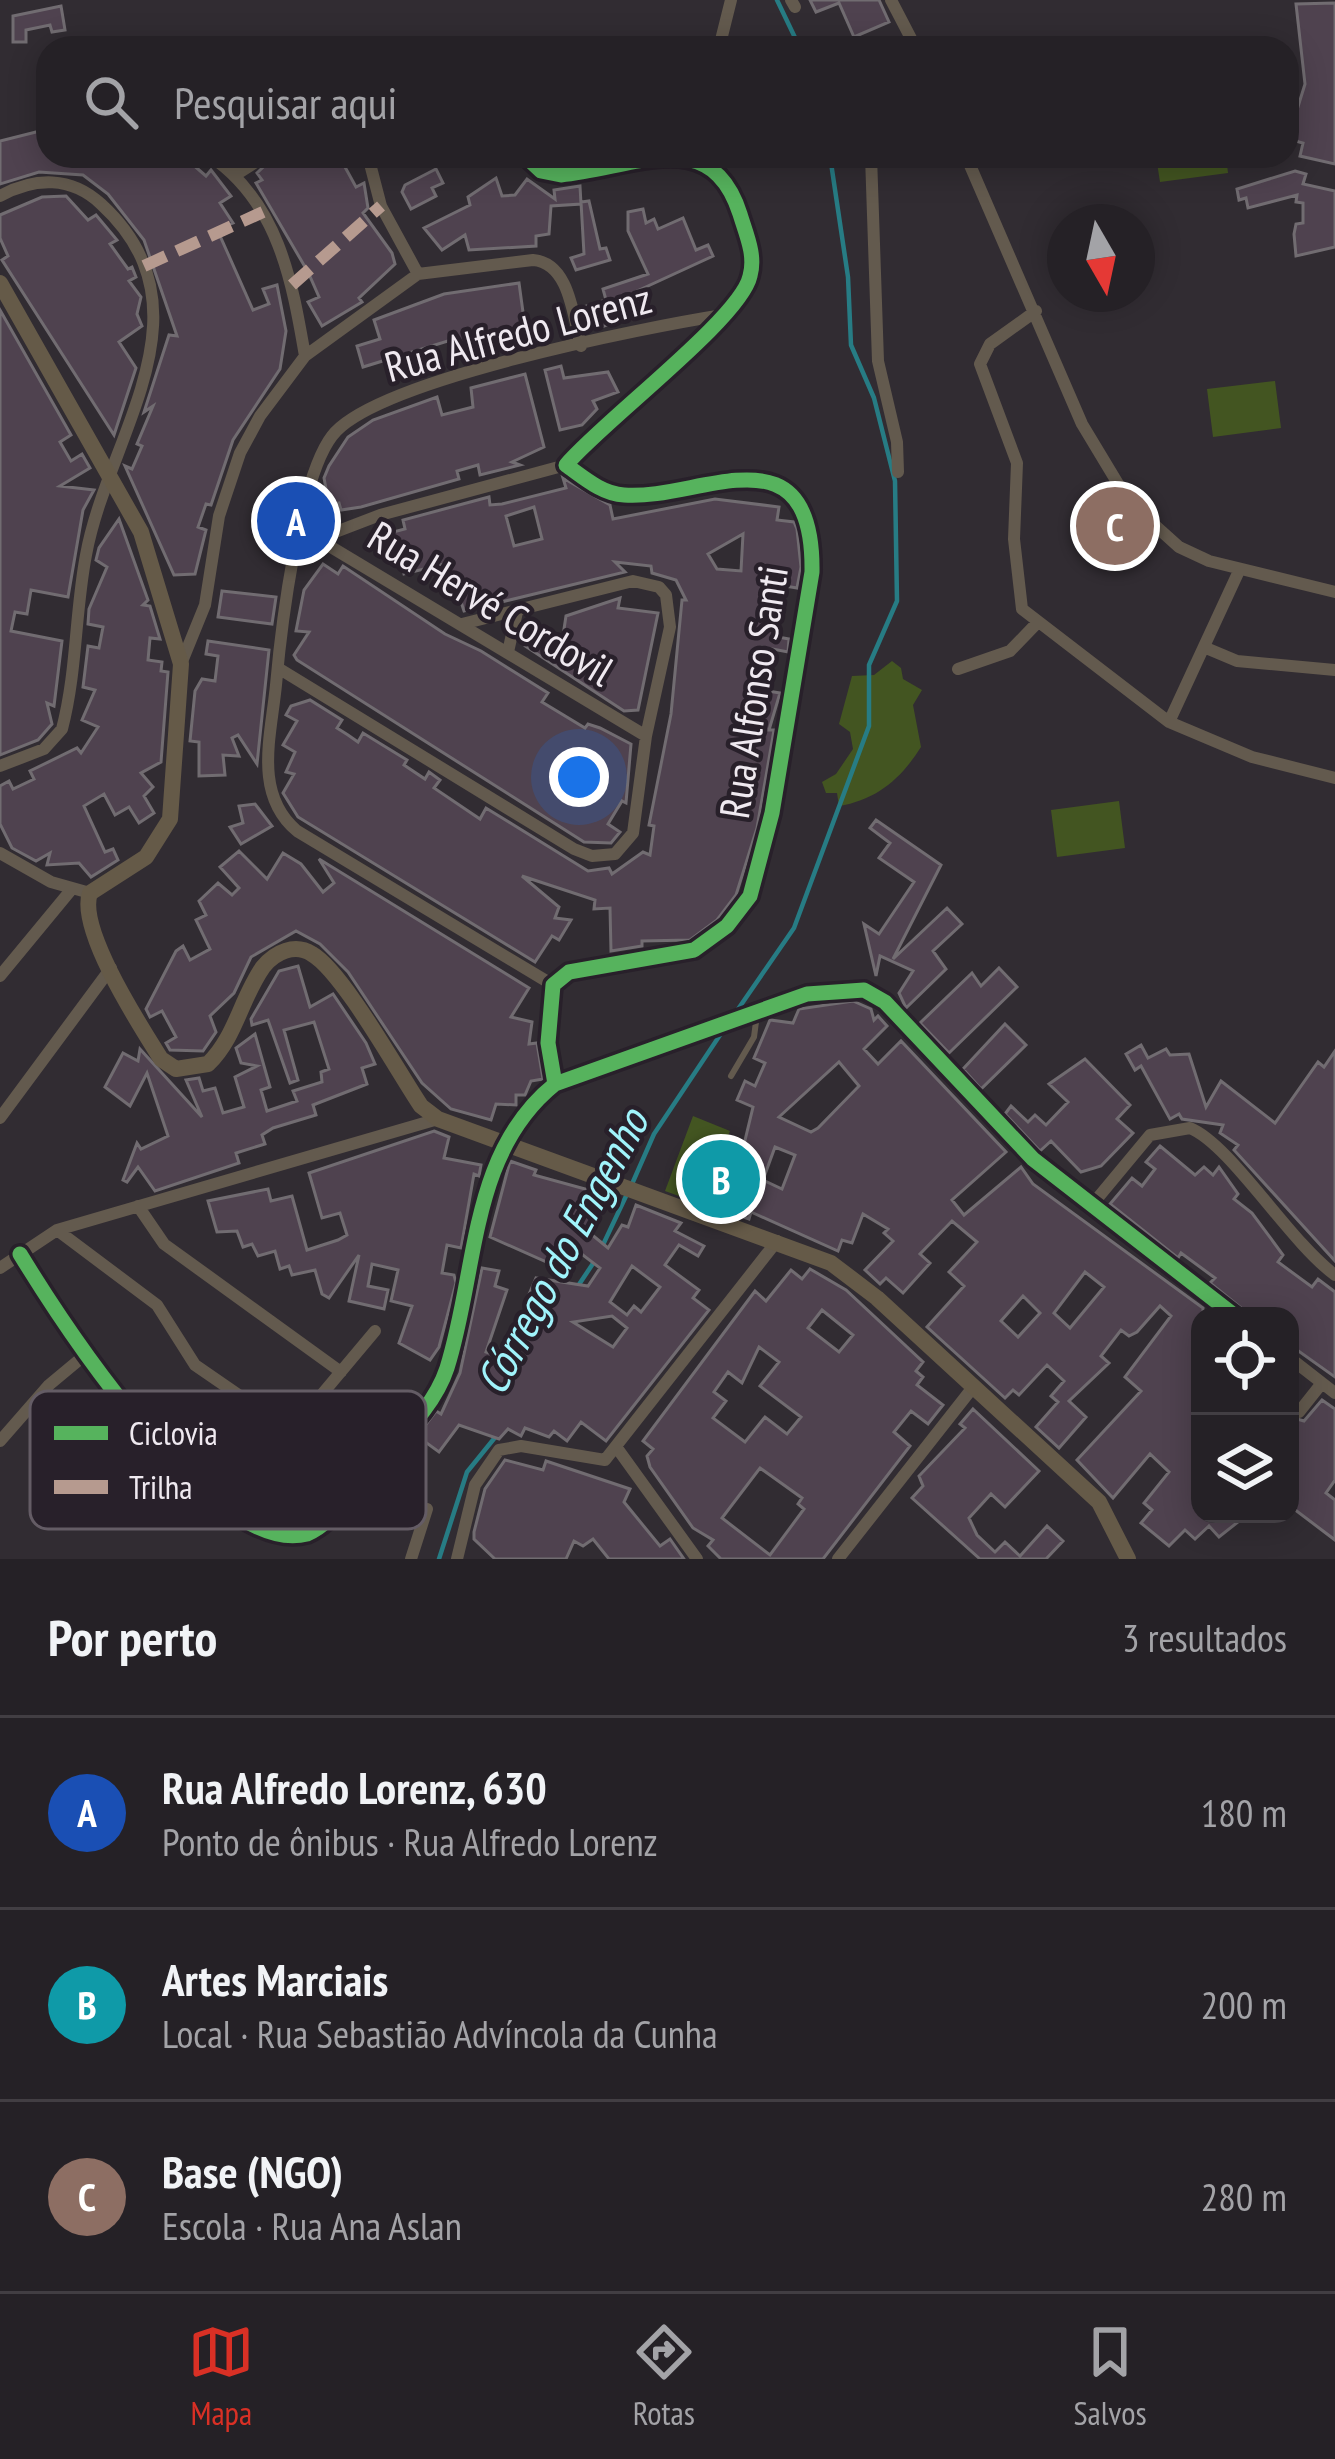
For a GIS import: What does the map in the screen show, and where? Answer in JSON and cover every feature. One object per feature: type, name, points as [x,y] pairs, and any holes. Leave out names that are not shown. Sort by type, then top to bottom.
[{"type":"street","points":[[722,36],[731,0]]},
{"type":"street","points":[[891,0],[910,36]]},
{"type":"street","points":[[228,168],[263,212],[282,252],[305,356]]},
{"type":"street","points":[[237,174],[246,168]]},
{"type":"street","points":[[371,168],[381,206],[418,274]]},
{"type":"street","points":[[539,168],[561,175],[612,168]]},
{"type":"street","points":[[320,538],[380,515],[566,465],[596,429],[724,315],[750,280],[752,252],[731,187],[715,168]]},
{"type":"street","points":[[871,168],[878,361],[897,442],[898,472]]},
{"type":"street","points":[[970,168],[1082,424],[1130,502],[1179,547],[1238,573],[1335,592]]},
{"type":"street","points":[[0,196],[50,181],[80,188],[111,214],[144,266],[156,320],[139,403],[108,473],[86,553],[62,729],[44,749],[0,766]]},
{"type":"street","points":[[0,976],[81,891],[146,857],[170,819],[181,664],[205,605],[219,516],[240,453],[260,416],[305,356],[418,274],[543,260],[561,276],[581,346]]},
{"type":"street","points":[[0,283],[148,549],[181,664]]},
{"type":"street","points":[[1036,311],[990,344],[980,364],[1017,463],[1017,581],[1022,609],[1169,722],[1252,757],[1335,778]]},
{"type":"street","name":"Rua Alfredo Lorenz","points":[[553,986],[280,817],[268,781],[278,668],[315,467],[330,438],[354,415],[428,385],[724,315]]},
{"type":"street","name":"Rua Alfonso Santi","points":[[553,986],[569,971],[694,950],[727,926],[750,896],[769,829],[812,572],[808,520],[784,492],[762,482],[719,478],[621,495],[566,465]]},
{"type":"street","name":"Rua Hervé Cordovil","points":[[301,529],[646,736]]},
{"type":"street","points":[[1169,722],[1238,573]]},
{"type":"street","points":[[278,668],[592,856],[615,854],[633,833],[646,736],[670,628],[667,595],[659,587],[633,581],[463,624]]},
{"type":"street","points":[[508,652],[517,612]]},
{"type":"street","points":[[958,669],[1010,651],[1036,623]]},
{"type":"street","points":[[1206,648],[1238,661],[1335,670]]},
{"type":"street","points":[[0,854],[81,891]]},
{"type":"street","points":[[81,891],[111,968],[161,1059],[176,1069],[194,1068],[218,1054],[273,957],[291,949],[311,953],[331,973],[422,1106],[438,1119],[777,1241],[851,1276],[1099,1502],[1128,1559]]},
{"type":"street","points":[[0,1118],[111,968]]},
{"type":"street","points":[[553,986],[548,1043],[555,1084]]},
{"type":"street","points":[[426,1406],[434,1397],[457,1330],[502,1144],[524,1111],[555,1084],[831,990],[871,993],[911,1025],[1033,1159],[1223,1307]]},
{"type":"street","points":[[0,1268],[57,1230],[438,1119]]},
{"type":"street","points":[[1090,1206],[1150,1136],[1190,1128],[1219,1148],[1295,1242],[1335,1275]]},
{"type":"street","points":[[138,1206],[164,1244],[340,1372]]},
{"type":"street","points":[[57,1230],[157,1305],[195,1365],[233,1391]]},
{"type":"street","points":[[457,1559],[476,1485],[499,1450],[521,1446],[593,1462],[605,1460],[777,1241]]},
{"type":"street","points":[[20,1254],[114,1391]]},
{"type":"street","points":[[324,1391],[375,1331]]},
{"type":"street","points":[[45,1391],[85,1355]]},
{"type":"street","points":[[1299,1365],[1335,1393]]},
{"type":"street","points":[[1300,1412],[1322,1383]]},
{"type":"street","points":[[846,1556],[974,1386]]},
{"type":"street","points":[[0,1441],[30,1407]]},
{"type":"street","points":[[617,1448],[697,1559]]},
{"type":"street","points":[[253,1529],[268,1537],[314,1529]]},
{"type":"street","points":[[411,1559],[421,1529]]},
{"type":"lane","points":[[731,1076],[754,1036],[757,1014]]},
{"type":"green space","points":[[1158,168],[1227,168],[1228,173],[1160,182]]},
{"type":"green space","points":[[1275,381],[1281,428],[1213,437],[1207,389]]},
{"type":"green space","points":[[892,661],[901,668],[903,679],[922,690],[913,705],[921,747],[886,786],[865,799],[839,806],[837,793],[826,793],[822,782],[836,774],[853,749],[850,732],[839,724],[852,676],[874,675]]},
{"type":"green space","points":[[1119,801],[1125,848],[1057,857],[1051,810]]},
{"type":"green space","points":[[693,1116],[730,1131],[701,1204],[665,1191]]},
{"type":"building","points":[[810,0],[879,0],[889,22],[854,36],[839,3],[816,12]]},
{"type":"building","points":[[1335,3],[1335,164],[1300,156],[1299,103],[1305,84],[1296,4]]},
{"type":"building","points":[[61,6],[65,30],[52,32],[50,25],[26,30],[26,42],[13,42],[13,16]]},
{"type":"building","points":[[36,132],[36,168],[197,168],[206,176],[211,170],[231,196],[220,203],[233,223],[217,229],[253,310],[269,304],[263,289],[277,285],[286,331],[280,369],[233,440],[211,505],[206,504],[198,527],[206,530],[195,574],[174,575],[125,466],[132,469],[142,446],[137,444],[153,406],[144,412],[169,335],[177,336],[144,240],[108,194],[83,175],[39,172],[0,184],[0,141]]},
{"type":"building","points":[[262,168],[346,168],[356,187],[364,183],[368,208],[363,213],[395,264],[359,298],[362,302],[322,326],[308,302],[319,297],[256,183],[262,180],[257,173]]},
{"type":"building","points":[[436,169],[443,183],[432,188],[436,196],[411,209],[402,192],[405,185]]},
{"type":"building","points":[[1295,171],[1306,174],[1303,184],[1335,191],[1335,247],[1296,256],[1296,224],[1303,223],[1303,203],[1296,202],[1297,195],[1248,208],[1246,198],[1239,200],[1237,189]]},
{"type":"building","points":[[496,178],[502,196],[515,195],[527,179],[555,199],[554,190],[580,186],[581,204],[551,206],[549,234],[536,236],[536,246],[469,250],[465,235],[442,250],[424,228],[470,205],[468,197]]},
{"type":"building","points":[[66,196],[88,220],[96,215],[117,240],[110,244],[128,269],[132,267],[136,277],[129,281],[141,297],[137,314],[142,326],[119,342],[136,368],[114,435],[2,260],[8,256],[0,238],[0,215],[42,197]]},
{"type":"building","points":[[589,201],[600,249],[606,248],[610,260],[576,270],[571,258],[584,254],[581,202]]},
{"type":"building","points":[[643,209],[646,223],[654,219],[658,229],[683,218],[696,250],[708,245],[713,256],[635,292],[639,303],[623,308],[625,318],[599,328],[583,307],[606,300],[603,289],[648,274],[628,231],[628,212]]},
{"type":"building","points":[[519,283],[526,334],[451,345],[451,340],[363,367],[357,346],[380,339],[374,320],[444,294]]},
{"type":"building","points":[[0,310],[71,435],[60,442],[71,461],[82,454],[90,468],[60,486],[94,490],[83,510],[68,597],[31,590],[27,614],[15,612],[11,631],[62,641],[54,706],[47,703],[52,724],[38,740],[0,755]]},
{"type":"building","points":[[561,366],[564,378],[608,372],[618,392],[593,401],[597,409],[582,425],[560,430],[545,370]]},
{"type":"building","points":[[525,374],[544,447],[512,462],[520,465],[480,475],[478,465],[457,471],[459,479],[361,507],[341,510],[339,503],[329,505],[324,478],[329,466],[348,437],[373,420],[437,397],[442,415],[473,407],[471,388]]},
{"type":"building","points":[[563,478],[610,505],[613,519],[715,499],[779,507],[777,520],[794,522],[797,529],[801,567],[797,588],[785,586],[778,625],[778,637],[789,639],[788,652],[762,647],[756,689],[780,693],[769,730],[774,730],[757,828],[736,895],[717,920],[690,940],[642,941],[642,946],[611,951],[610,908],[594,909],[595,900],[522,876],[559,907],[555,918],[571,920],[559,940],[552,936],[535,962],[298,817],[283,793],[294,774],[286,772],[295,752],[283,745],[297,721],[286,715],[291,706],[310,700],[342,720],[337,728],[358,742],[363,733],[407,760],[404,765],[425,779],[429,772],[440,780],[434,788],[480,819],[486,808],[588,871],[609,868],[612,874],[643,852],[650,855],[654,826],[649,825],[671,714],[682,600],[686,600],[676,580],[652,573],[651,566],[615,562],[625,572],[464,611],[448,563],[404,574],[393,532],[405,529],[403,520],[489,497],[490,505],[502,504],[566,488]],"holes":[[[534,507],[542,539],[514,546],[506,516]],[[743,534],[741,571],[717,569],[708,554]]]},
{"type":"building","points":[[119,519],[148,600],[143,605],[150,606],[160,639],[150,638],[148,660],[162,662],[161,671],[168,672],[161,762],[141,773],[153,787],[144,796],[154,813],[139,823],[129,807],[115,815],[104,794],[84,806],[105,852],[113,849],[118,860],[91,877],[79,863],[47,865],[50,853],[36,861],[12,848],[0,824],[0,786],[9,781],[13,789],[34,779],[30,771],[77,748],[81,753],[98,727],[82,720],[95,690],[83,687],[88,646],[99,648],[103,627],[88,624],[89,609],[107,567],[96,560],[99,548]]},
{"type":"building","points":[[323,564],[338,574],[343,566],[445,634],[481,651],[548,693],[542,702],[585,728],[588,724],[600,728],[631,744],[626,803],[622,801],[608,824],[620,832],[611,843],[584,842],[297,660],[294,655],[309,632],[296,631],[304,590]]},
{"type":"building","points":[[222,591],[276,597],[272,624],[218,617]]},
{"type":"building","points":[[620,598],[618,608],[658,613],[638,710],[624,711],[525,646],[524,637],[562,642],[566,616]]},
{"type":"building","points":[[208,641],[269,650],[257,764],[238,735],[232,738],[239,756],[223,755],[225,775],[199,776],[199,742],[190,741],[195,691],[202,679],[215,681],[218,656],[206,654]]},
{"type":"building","points":[[255,804],[272,826],[241,844],[230,827],[243,823],[239,806]]},
{"type":"building","points":[[876,820],[941,865],[893,959],[947,908],[962,924],[933,951],[946,969],[906,1008],[899,993],[913,971],[880,956],[876,976],[864,924],[879,934],[914,882],[879,858],[890,843],[870,828]]},
{"type":"building","points":[[239,851],[267,879],[283,853],[301,864],[323,892],[334,883],[319,859],[529,988],[511,1017],[532,1022],[529,1044],[537,1043],[543,1079],[531,1081],[525,1095],[516,1095],[516,1105],[496,1104],[491,1120],[451,1109],[422,1083],[348,972],[320,944],[296,931],[251,957],[234,993],[210,1016],[216,1032],[203,1051],[170,1050],[166,1043],[176,1037],[162,1011],[150,1017],[146,1009],[176,951],[183,946],[190,960],[210,949],[196,920],[206,915],[199,901],[218,883],[232,895],[239,888],[220,867]]},
{"type":"building","points":[[298,966],[310,1007],[333,994],[366,1043],[375,1064],[362,1068],[367,1084],[313,1105],[316,1115],[273,1128],[262,1135],[265,1144],[236,1153],[239,1163],[155,1191],[138,1167],[127,1182],[123,1180],[137,1143],[141,1149],[168,1136],[147,1073],[130,1106],[105,1087],[123,1053],[138,1061],[140,1049],[202,1117],[186,1080],[199,1078],[203,1091],[215,1088],[223,1113],[244,1107],[235,1077],[257,1066],[241,1063],[236,1048],[255,1034],[270,1087],[261,1090],[267,1111],[297,1101],[293,1091],[322,1082],[321,1072],[329,1069],[314,1022],[284,1030],[298,1080],[290,1083],[268,1020],[252,1025],[279,971]]},
{"type":"building","points":[[999,968],[1017,987],[949,1053],[920,1023],[972,973],[981,986]]},
{"type":"building","points":[[853,1001],[871,1009],[874,1020],[878,1016],[887,1026],[864,1049],[878,1064],[901,1041],[1006,1152],[952,1200],[964,1215],[1021,1167],[1033,1184],[1202,1307],[1191,1307],[1191,1523],[1237,1523],[1219,1537],[1209,1526],[1195,1539],[1185,1530],[1169,1546],[1141,1523],[1152,1510],[1144,1503],[1169,1472],[1150,1454],[1113,1498],[1077,1460],[1141,1391],[1125,1377],[1171,1316],[1160,1306],[1137,1332],[1129,1336],[1121,1330],[1101,1356],[1109,1363],[1069,1401],[1086,1417],[1059,1448],[1036,1427],[1058,1402],[1051,1396],[1064,1381],[1047,1365],[1019,1395],[1013,1390],[1005,1398],[927,1327],[964,1286],[949,1272],[977,1242],[952,1221],[920,1254],[930,1263],[903,1293],[886,1278],[880,1284],[865,1270],[893,1241],[884,1233],[888,1229],[863,1214],[852,1243],[842,1240],[838,1251],[751,1212],[749,1219],[702,1202],[725,1161],[740,1161],[753,1107],[737,1100],[745,1081],[755,1086],[765,1063],[754,1058],[770,1020],[793,1023],[799,1009]],"holes":[[[839,1062],[859,1086],[818,1128],[811,1132],[779,1117]],[[775,1147],[795,1155],[782,1189],[763,1180]],[[1085,1272],[1104,1287],[1070,1328],[1054,1313]],[[1023,1296],[1040,1313],[1018,1337],[1001,1321]]]},
{"type":"building","points":[[1005,1024],[1026,1045],[981,1089],[963,1069]]},
{"type":"building","points":[[1141,1045],[1148,1058],[1166,1049],[1170,1055],[1189,1054],[1206,1107],[1221,1081],[1275,1123],[1318,1062],[1324,1067],[1335,1051],[1335,1261],[1234,1150],[1238,1145],[1220,1133],[1223,1125],[1182,1119],[1179,1114],[1170,1119],[1141,1066],[1135,1070],[1126,1054]]},
{"type":"building","points":[[1085,1059],[1130,1105],[1117,1119],[1133,1133],[1101,1166],[1081,1172],[1051,1141],[1040,1151],[1005,1114],[1011,1106],[1028,1122],[1035,1115],[1046,1125],[1068,1102],[1049,1084]]},
{"type":"building","points":[[434,1131],[449,1137],[444,1158],[481,1165],[479,1176],[474,1174],[461,1248],[447,1245],[442,1273],[454,1275],[456,1283],[439,1347],[430,1360],[399,1343],[412,1306],[391,1301],[398,1270],[372,1264],[368,1286],[388,1290],[384,1309],[349,1301],[359,1255],[329,1298],[322,1294],[315,1270],[292,1275],[289,1266],[280,1269],[275,1251],[258,1256],[252,1244],[243,1247],[237,1231],[217,1232],[208,1201],[268,1189],[271,1201],[292,1196],[307,1250],[338,1240],[347,1235],[340,1213],[322,1218],[309,1173]]},
{"type":"building","points":[[1160,1146],[1195,1175],[1204,1167],[1213,1175],[1219,1167],[1238,1194],[1234,1199],[1252,1213],[1283,1255],[1278,1262],[1312,1287],[1318,1279],[1335,1292],[1335,1377],[1299,1351],[1299,1307],[1240,1307],[1210,1283],[1215,1278],[1181,1253],[1178,1258],[1110,1204],[1132,1178],[1142,1186],[1155,1169],[1146,1162]]},
{"type":"building","points":[[510,1161],[536,1170],[534,1175],[607,1195],[591,1234],[608,1248],[622,1225],[628,1227],[636,1205],[681,1223],[675,1231],[704,1246],[698,1256],[679,1245],[665,1265],[699,1290],[693,1298],[709,1310],[606,1441],[581,1422],[567,1441],[554,1431],[549,1437],[525,1428],[521,1436],[508,1429],[499,1439],[459,1425],[439,1452],[426,1443],[426,1424],[436,1411],[441,1414],[460,1373],[482,1268],[499,1271],[495,1286],[507,1290],[486,1352],[505,1358],[508,1350],[521,1356],[539,1303],[527,1299],[536,1278],[588,1286],[600,1268],[579,1252],[569,1272],[490,1237]],"holes":[[[632,1266],[660,1287],[641,1312],[634,1306],[627,1315],[610,1302]],[[612,1316],[627,1328],[613,1347],[573,1322]]]},
{"type":"building","points":[[810,1269],[846,1290],[923,1362],[916,1371],[923,1377],[917,1385],[943,1405],[928,1424],[911,1411],[894,1432],[910,1446],[823,1559],[721,1559],[708,1546],[713,1540],[693,1528],[650,1467],[647,1456],[653,1449],[643,1441],[755,1291],[766,1301],[791,1270],[802,1279]],"holes":[[[822,1310],[853,1335],[839,1352],[808,1328]],[[759,1347],[779,1362],[760,1386],[801,1417],[787,1434],[765,1417],[745,1442],[713,1418],[726,1401],[714,1392],[728,1372],[742,1383]],[[760,1468],[802,1498],[798,1504],[804,1509],[770,1555],[722,1518]]]},
{"type":"building","points":[[1322,1400],[1335,1409],[1335,1480],[1326,1493],[1335,1500],[1335,1540],[1299,1513],[1299,1420],[1304,1421]]},
{"type":"building","points":[[973,1409],[1039,1471],[1005,1507],[991,1494],[969,1518],[977,1535],[995,1552],[1005,1542],[1020,1556],[1047,1526],[1063,1541],[1046,1559],[980,1559],[912,1498],[923,1486],[919,1476],[965,1428],[960,1424]]},
{"type":"building","points":[[505,1460],[543,1470],[546,1461],[630,1489],[624,1502],[660,1546],[670,1539],[684,1559],[609,1559],[593,1539],[583,1546],[574,1541],[566,1559],[495,1559],[474,1539],[474,1532],[485,1489]]},
{"type":"waterway","name":"Córrego do Engenho","points":[[777,0],[794,36]]},
{"type":"waterway","name":"Córrego do Engenho","points":[[734,1015],[794,928],[869,726],[869,665],[897,601],[895,481],[874,398],[851,345],[848,277],[832,168]]},
{"type":"waterway","name":"Córrego do Engenho","points":[[632,1184],[654,1134],[724,1029]]},
{"type":"waterway","name":"Córrego do Engenho","points":[[601,1249],[627,1194]]},
{"type":"waterway","name":"Córrego do Engenho","points":[[576,1289],[596,1259]]},
{"type":"waterway","name":"Córrego do Engenho","points":[[439,1559],[467,1472],[497,1435]]},
{"type":"marked path","points":[[292,285],[381,206]]},
{"type":"marked path","points":[[144,266],[263,212]]},
{"type":"cycle path","points":[[538,168],[561,175],[604,168]]},
{"type":"cycle path","points":[[555,1084],[548,1043],[553,985],[569,972],[694,950],[727,926],[750,896],[772,813],[812,572],[808,526],[794,498],[773,484],[747,480],[654,494],[616,494],[566,465],[723,317],[750,276],[751,252],[740,214],[727,186],[708,168]]},
{"type":"cycle path","points":[[426,1407],[447,1368],[491,1178],[527,1112],[555,1084],[807,994],[864,990],[885,1002],[1033,1159],[1223,1307]]},
{"type":"cycle path","points":[[20,1254],[114,1391]]},
{"type":"cycle path","points":[[264,1529],[307,1534],[316,1529]]},
{"type":"place","name":"Rua Alfredo Lorenz, 630","points":[[296,521]]},
{"type":"place","name":"Base (NGO)","points":[[1115,526]]},
{"type":"place","name":"Artes Marciais","points":[[721,1179]]}]
